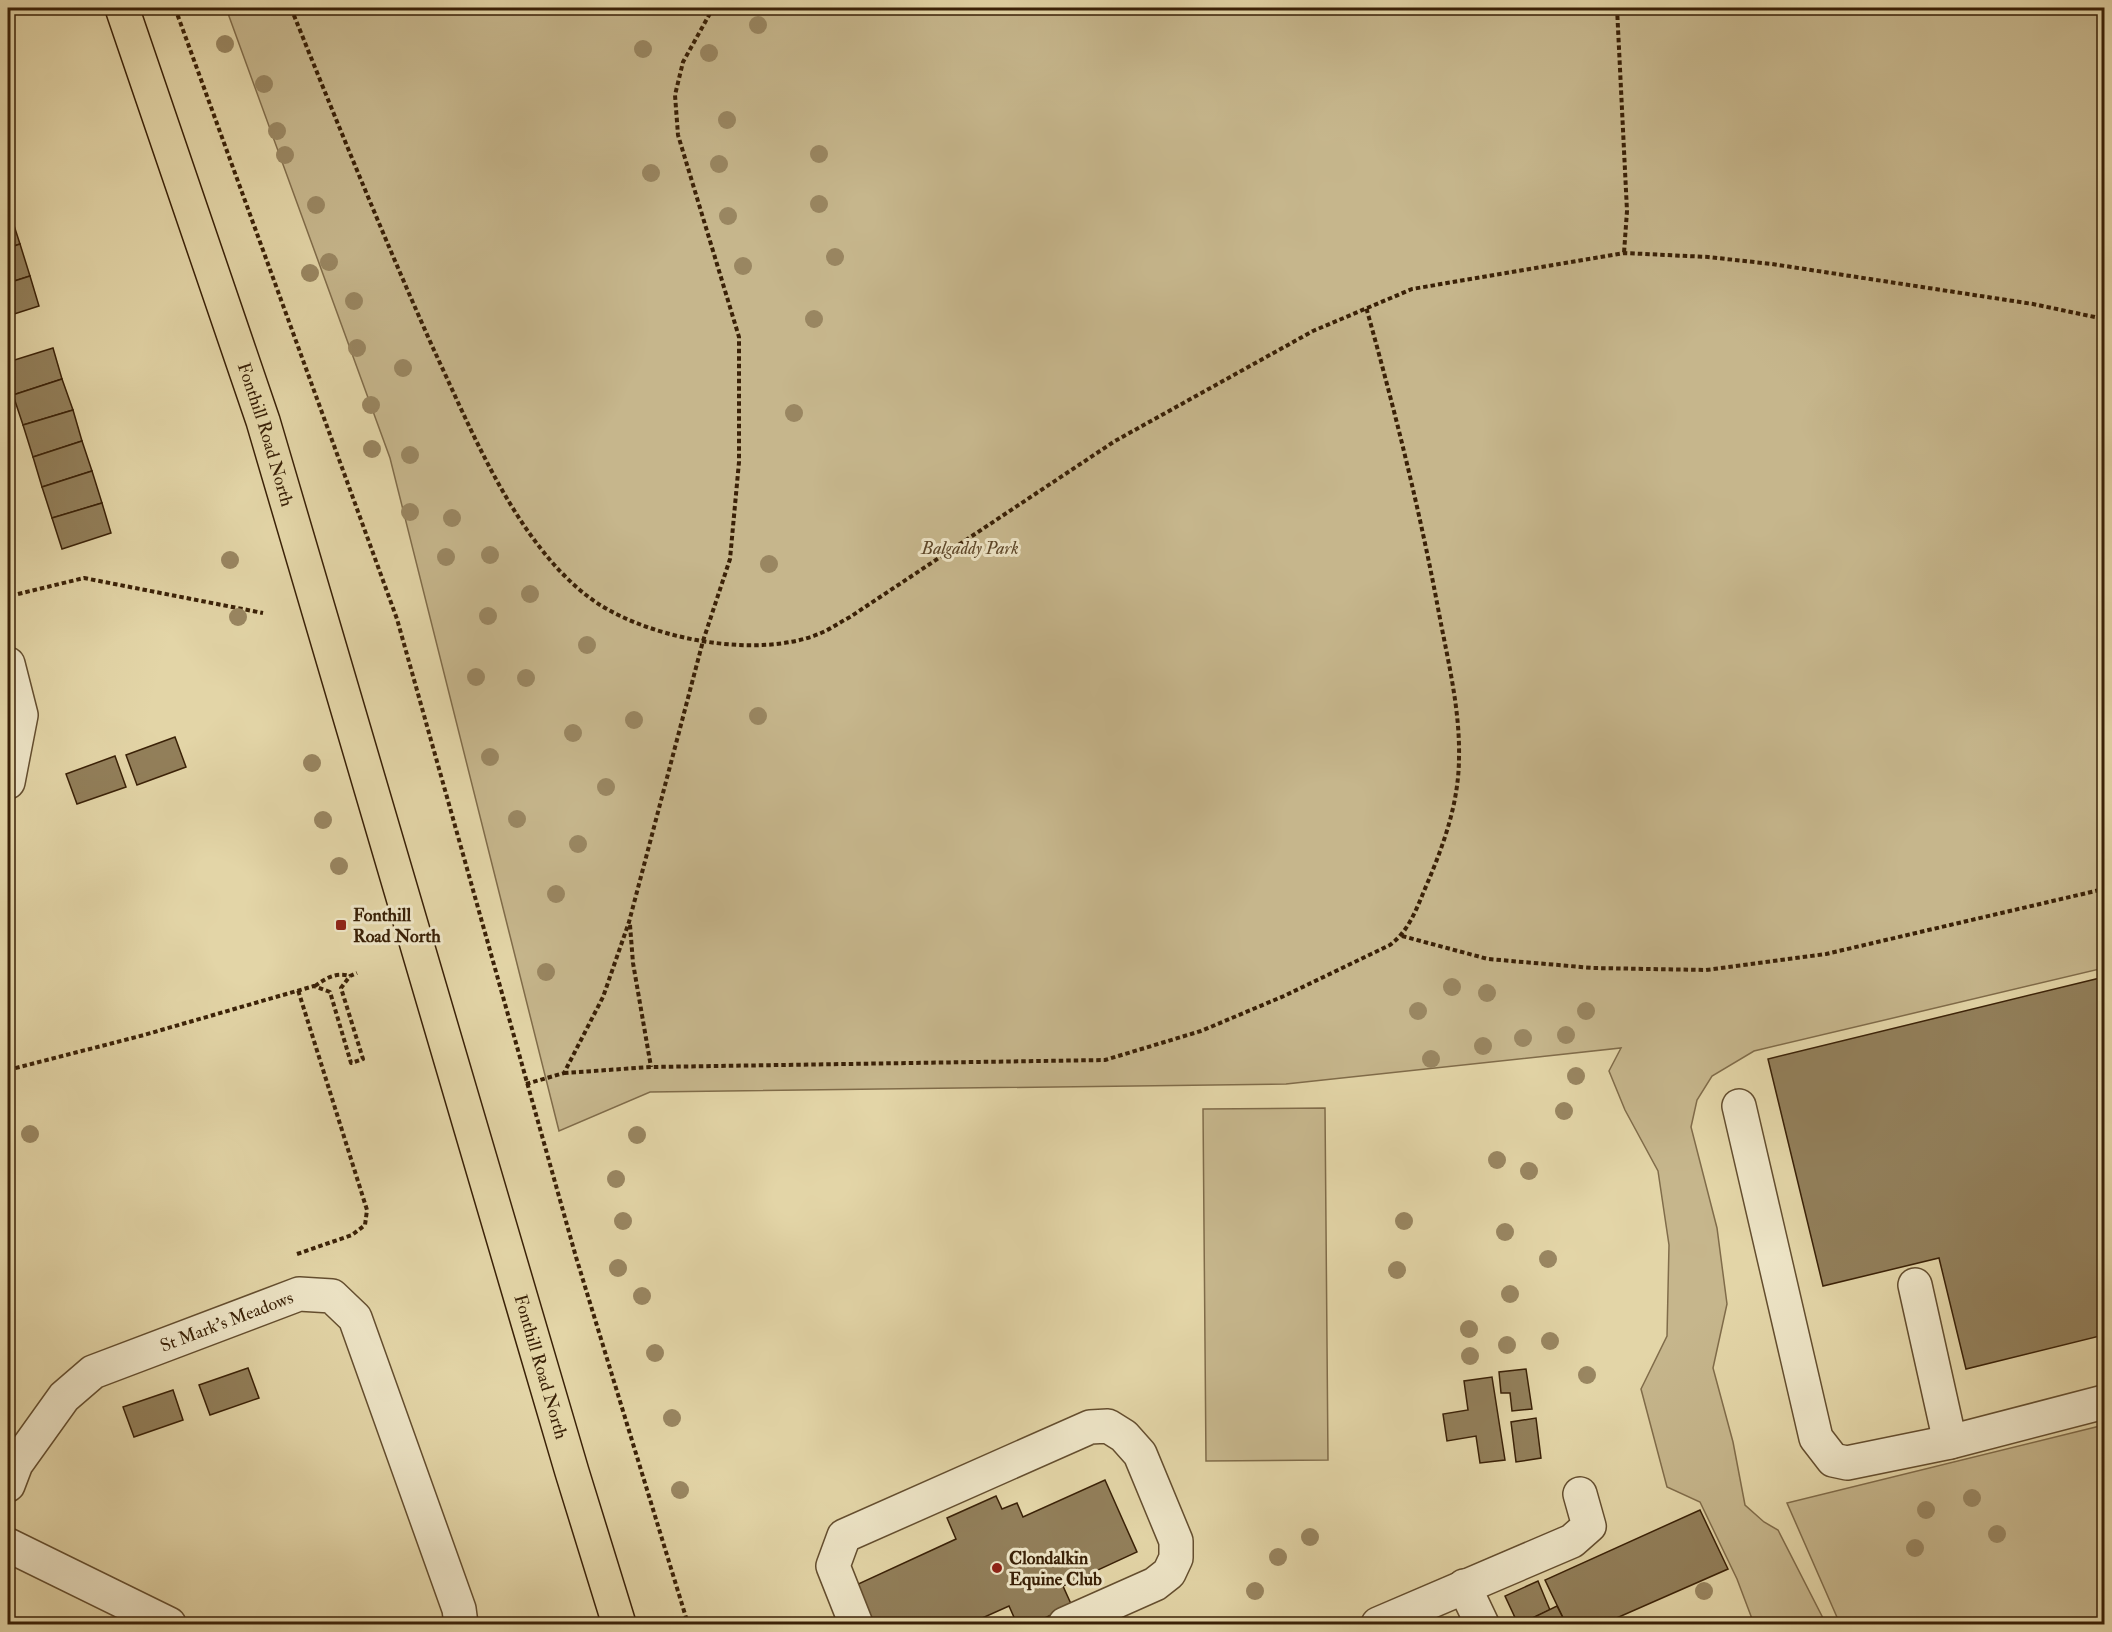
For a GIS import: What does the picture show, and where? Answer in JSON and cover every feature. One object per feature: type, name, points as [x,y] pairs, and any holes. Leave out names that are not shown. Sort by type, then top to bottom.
[{"type":"main road","name":"Fonthill Road North","points":[[122,8],[263,421],[572,1472],[619,1624]]},
{"type":"street","points":[[8,664],[21,715],[8,782]]},
{"type":"street","points":[[1739,1106],[1816,1438],[1833,1460],[1846,1463],[1950,1442],[2104,1402]]},
{"type":"street","points":[[1915,1285],[1950,1442]]},
{"type":"street","name":"St Mark's Meadows","points":[[8,1485],[16,1464],[64,1397],[93,1372],[299,1294],[332,1296],[355,1318],[459,1609],[461,1624]]},
{"type":"street","points":[[856,1624],[832,1566],[844,1536],[1090,1426],[1108,1426],[1124,1436],[1140,1454],[1176,1541],[1176,1558],[1169,1573],[1155,1584],[1065,1624]]},
{"type":"street","points":[[1378,1624],[1572,1541],[1589,1526],[1580,1494]]},
{"type":"street","points":[[8,1545],[169,1624]]},
{"type":"street","points":[[1464,1586],[1482,1624]]},
{"type":"path","points":[[175,8],[397,619],[576,1257],[688,1624]]},
{"type":"path","points":[[291,8],[401,276],[501,489],[546,554],[586,595],[636,625],[703,641],[758,644],[785,642],[820,634],[850,617],[1115,441],[1236,372],[1366,307],[1412,289],[1624,253],[1708,256],[2023,302],[2104,319]]},
{"type":"path","points":[[564,1073],[603,997],[629,922],[703,641],[730,559],[739,462],[739,338],[678,135],[675,95],[684,62],[713,8]]},
{"type":"path","points":[[1617,8],[1627,211],[1624,253]]},
{"type":"path","points":[[526,1083],[564,1073],[651,1066],[1105,1060],[1201,1031],[1274,1001],[1390,945],[1402,936],[1414,916],[1442,849],[1456,801],[1459,757],[1454,692],[1425,542],[1393,402],[1366,307]]},
{"type":"path","points":[[18,594],[84,578],[263,613]]},
{"type":"path","points":[[1402,936],[1488,959],[1593,968],[1706,970],[1826,954],[2104,889]]},
{"type":"path","points":[[629,922],[633,963],[651,1066]]},
{"type":"path","points":[[314,986],[330,992],[351,1063],[363,1059],[341,988],[350,976],[357,973]]},
{"type":"path","points":[[8,1070],[144,1035],[314,986],[326,978],[341,974],[350,976]]},
{"type":"path","points":[[297,990],[367,1210],[365,1225],[352,1235],[286,1258],[299,1294]]},
{"type":"green space","name":"Balgaddy Park","points":[[226,8],[2104,8],[2104,968],[1754,1051],[1712,1076],[1697,1100],[1691,1127],[1717,1228],[1727,1304],[1713,1368],[1733,1442],[1745,1505],[1764,1522],[1778,1530],[1826,1624],[1754,1624],[1737,1579],[1700,1502],[1667,1487],[1641,1389],[1667,1336],[1669,1245],[1658,1171],[1625,1110],[1609,1071],[1621,1048],[1286,1084],[650,1092],[559,1131],[390,458]]},
{"type":"green space","points":[[1325,1108],[1328,1460],[1206,1461],[1203,1109]]},
{"type":"green space","points":[[2104,1425],[2104,1624],[1840,1624],[1787,1503]]},
{"type":"building","points":[[10,213],[20,244],[8,248],[8,214]]},
{"type":"building","points":[[20,244],[30,276],[8,283],[8,248]]},
{"type":"building","points":[[30,276],[39,306],[8,316],[8,283]]},
{"type":"building","points":[[53,348],[62,379],[13,395],[8,377],[8,362]]},
{"type":"building","points":[[62,379],[73,410],[23,425],[13,395]]},
{"type":"building","points":[[73,410],[82,441],[33,457],[23,425]]},
{"type":"building","points":[[82,441],[92,471],[42,487],[33,457]]},
{"type":"building","points":[[92,471],[102,503],[52,518],[42,487]]},
{"type":"building","points":[[102,503],[111,533],[62,549],[52,518]]},
{"type":"building","points":[[175,737],[186,767],[137,785],[126,755]]},
{"type":"building","points":[[115,756],[126,787],[77,804],[66,774]]},
{"type":"building","points":[[2104,977],[2104,1335],[1966,1369],[1939,1258],[1823,1286],[1768,1059]]},
{"type":"building","points":[[248,1368],[259,1398],[210,1415],[199,1385]]},
{"type":"building","points":[[1526,1369],[1532,1409],[1512,1411],[1510,1393],[1501,1393],[1499,1372]]},
{"type":"building","points":[[1492,1377],[1505,1460],[1480,1463],[1476,1436],[1447,1441],[1443,1414],[1468,1410],[1464,1381]]},
{"type":"building","points":[[173,1390],[183,1420],[134,1437],[123,1407]]},
{"type":"building","points":[[1536,1418],[1541,1458],[1516,1462],[1511,1422]]},
{"type":"building","name":"Clondalkin Equine Club","points":[[1105,1480],[1137,1552],[1063,1586],[1072,1606],[1031,1624],[1017,1624],[1009,1606],[969,1624],[874,1624],[856,1585],[956,1539],[947,1518],[996,1496],[1002,1509],[1017,1503],[1023,1517]]},
{"type":"building","points":[[1700,1510],[1728,1569],[1603,1624],[1566,1624],[1545,1580]]},
{"type":"building","points":[[1538,1581],[1550,1610],[1524,1622],[1526,1624],[1518,1624],[1505,1596]]},
{"type":"building","points":[[1557,1606],[1566,1624],[1526,1624],[1524,1622]]},
{"type":"building","points":[[11,1617],[23,1624],[8,1624]]},
{"type":"place","name":"Fonthill Road North","points":[[341,925]]},
{"type":"place","name":"Clondalkin Equine Club","points":[[997,1568]]}]
